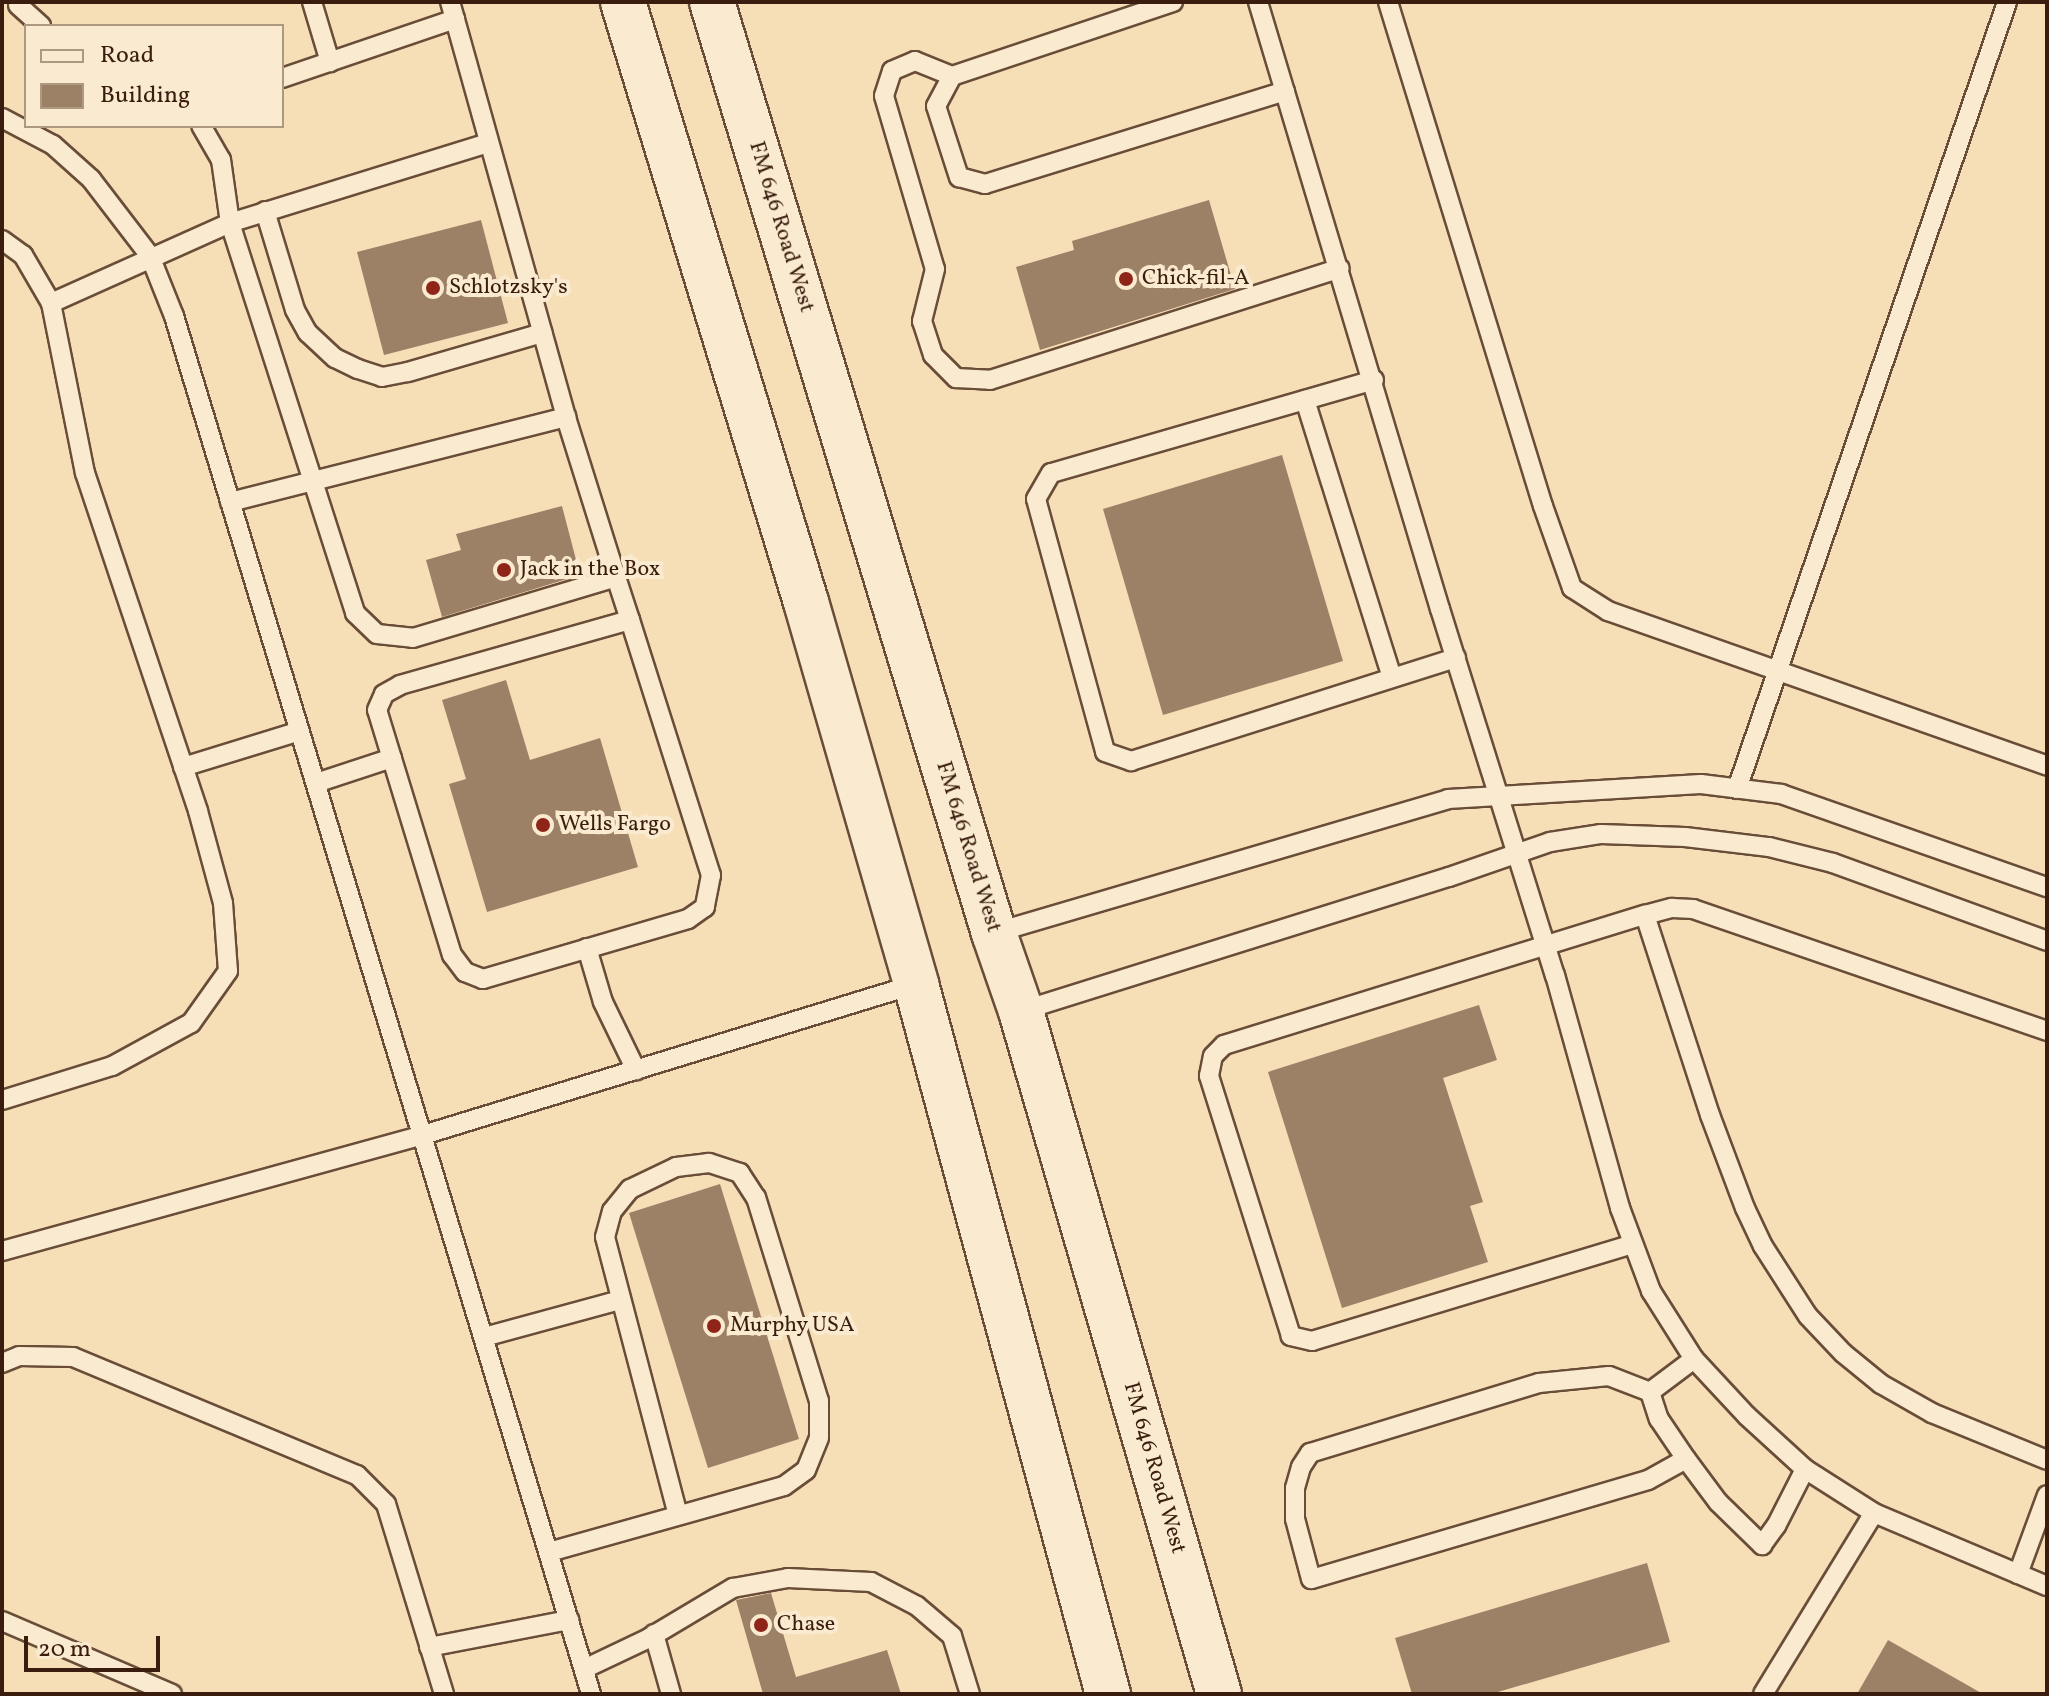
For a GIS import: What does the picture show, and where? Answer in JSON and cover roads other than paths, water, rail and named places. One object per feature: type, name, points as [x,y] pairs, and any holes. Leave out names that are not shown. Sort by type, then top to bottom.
[{"type":"main road","points":[[623,2],[806,602],[916,984],[1108,1694]]},
{"type":"main road","name":"FM 646 Road West","points":[[719,4],[994,933],[1021,1011],[1219,1694]]},
{"type":"lane","points":[[312,2],[330,62]]},
{"type":"lane","points":[[1173,2],[952,76],[915,61],[892,71],[884,96],[935,269],[922,321],[933,355],[956,378],[990,380],[1340,268]]},
{"type":"lane","points":[[1258,2],[1546,946],[1633,1244],[1651,1291],[1694,1359],[1747,1416],[1805,1469],[1874,1513],[2047,1586]]},
{"type":"lane","points":[[1388,2],[1543,506],[1572,588],[1608,611],[2047,766]]},
{"type":"lane","points":[[1737,789],[2007,2]]},
{"type":"lane","points":[[13,4],[38,24]]},
{"type":"lane","points":[[284,77],[330,62],[453,10],[566,417],[711,875],[705,907],[688,919],[483,979],[465,972],[452,955],[377,710],[384,694],[400,685],[630,620]]},
{"type":"lane","points":[[952,76],[936,106],[959,177],[985,184],[1285,91]]},
{"type":"lane","points":[[2,118],[53,145],[91,179],[150,256],[174,316],[591,1694]]},
{"type":"lane","points":[[202,128],[221,160],[230,223],[355,613],[377,634],[413,638],[616,577]]},
{"type":"lane","points":[[51,303],[150,256],[230,223],[488,143]]},
{"type":"lane","points":[[265,211],[295,310],[308,333],[335,358],[358,369],[382,377],[408,372],[542,333]]},
{"type":"lane","points":[[2,240],[23,255],[51,303],[55,337],[85,473],[183,767],[223,903],[228,971],[191,1023],[112,1066],[2,1100]]},
{"type":"lane","points":[[1374,380],[1051,473],[1036,499],[1105,752],[1131,761],[1456,658]]},
{"type":"lane","points":[[1305,400],[1392,678]]},
{"type":"lane","points":[[230,502],[566,417]]},
{"type":"lane","points":[[183,767],[300,731]]},
{"type":"lane","points":[[316,783],[392,758]]},
{"type":"lane","points":[[994,933],[1448,799],[1701,784],[1781,794],[2047,887]]},
{"type":"lane","points":[[1021,1011],[1550,842],[1601,834],[1685,837],[1769,847],[1833,863],[2047,941]]},
{"type":"lane","points":[[1633,1244],[1312,1341],[1291,1336],[1209,1076],[1213,1056],[1224,1045],[1672,908],[1693,909],[2047,1031]]},
{"type":"lane","points":[[1645,915],[1710,1115],[1745,1208],[1763,1246],[1808,1316],[1843,1353],[1881,1384],[1932,1413],[2047,1460]]},
{"type":"lane","points":[[587,948],[603,1002],[636,1070]]},
{"type":"lane","points":[[2,1251],[423,1135],[916,984]]},
{"type":"lane","points":[[549,1552],[784,1486],[806,1470],[819,1437],[819,1401],[756,1198],[740,1173],[709,1163],[676,1167],[630,1189],[612,1211],[605,1237],[678,1515]]},
{"type":"lane","points":[[484,1337],[620,1300]]},
{"type":"lane","points":[[2,1363],[19,1356],[73,1357],[357,1475],[386,1504],[444,1694]]},
{"type":"lane","points":[[1650,1392],[1694,1359]]},
{"type":"lane","points":[[1650,1392],[1609,1376],[1539,1383],[1310,1453],[1301,1467],[1295,1488],[1295,1519],[1311,1579],[1648,1480],[1686,1459]]},
{"type":"lane","points":[[1650,1392],[1659,1419],[1686,1459],[1718,1502],[1762,1545],[1776,1526],[1805,1469]]},
{"type":"lane","points":[[2018,1574],[2047,1495]]},
{"type":"lane","points":[[1763,1694],[1874,1513]]},
{"type":"lane","points":[[584,1669],[654,1634],[733,1588],[788,1578],[871,1582],[917,1606],[952,1636],[970,1694]]},
{"type":"lane","points":[[429,1647],[569,1620]]},
{"type":"lane","points":[[2,1621],[172,1694]]},
{"type":"lane","points":[[654,1634],[671,1694]]},
{"type":"place","name":"Chick-fil-A","points":[[1126,279]]},
{"type":"place","name":"Schlotzsky's","points":[[433,288]]},
{"type":"place","name":"Jack in the Box","points":[[504,570]]},
{"type":"place","name":"Wells Fargo","points":[[543,825]]},
{"type":"place","name":"Murphy USA","points":[[714,1326]]},
{"type":"place","name":"Chase","points":[[761,1625]]}]
